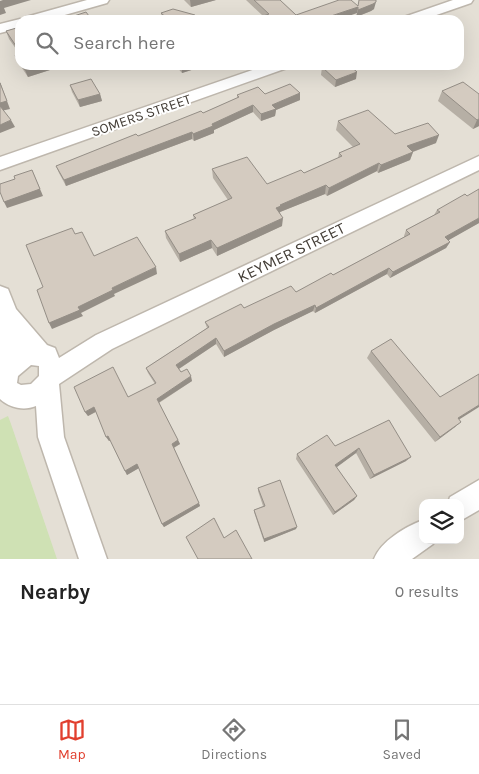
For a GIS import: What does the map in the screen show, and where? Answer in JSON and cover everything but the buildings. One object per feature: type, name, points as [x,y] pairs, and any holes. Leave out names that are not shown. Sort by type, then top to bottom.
[{"type":"street","points":[[49,15],[102,0]]},
{"type":"street","points":[[423,15],[466,0]]},
{"type":"street","points":[[0,29],[15,24]]},
{"type":"street","name":"SOMERS STREET","points":[[0,164],[268,70]]},
{"type":"street","name":"KEYMER STREET","points":[[46,368],[479,162]]},
{"type":"street","points":[[3,305],[46,368],[51,437],[93,559]]},
{"type":"street","points":[[3,305],[9,385],[51,437]]},
{"type":"street","points":[[9,385],[21,357],[30,354],[46,368]]},
{"type":"street","points":[[9,385],[34,395],[46,368]]},
{"type":"street","points":[[464,504],[479,494]]},
{"type":"street","points":[[388,559],[419,537]]},
{"type":"shaded area","points":[[0,0],[479,0],[479,559],[0,559]]},
{"type":"green space","points":[[8,416],[57,559],[0,559],[0,420]]}]
